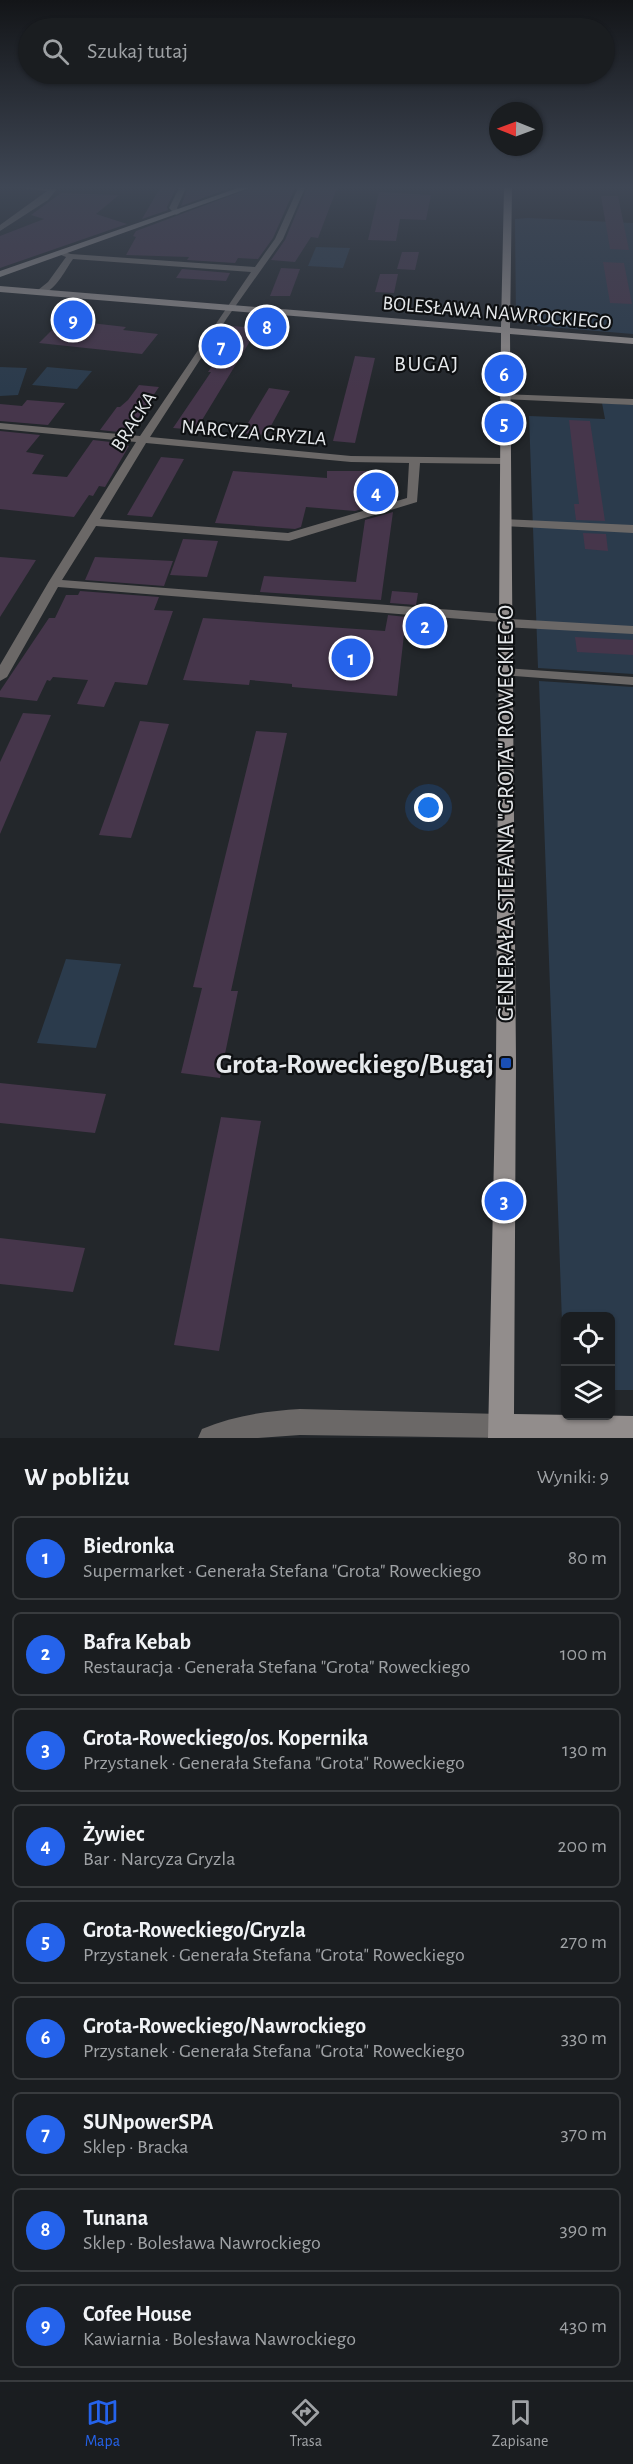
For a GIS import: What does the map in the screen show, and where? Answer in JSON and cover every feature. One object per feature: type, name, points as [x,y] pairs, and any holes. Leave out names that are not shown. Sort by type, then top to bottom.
[{"type":"street","points":[[0,274],[54,255]]},
{"type":"street","points":[[68,255],[256,270]]},
{"type":"street","name":"BRACKA","points":[[0,677],[54,583],[143,440],[267,255]]},
{"type":"street","name":"GENERAŁA STEFANA \"GROTA\" ROWECKIEGO","points":[[501,1433],[506,1064],[504,397],[507,255]]},
{"type":"street","points":[[41,292],[51,284],[71,256]]},
{"type":"street","name":"BOLESŁAWA NAWROCKIEGO","points":[[0,289],[633,341]]},
{"type":"street","points":[[504,397],[633,402]]},
{"type":"street","name":"NARCYZA GRYZLA","points":[[0,426],[351,459],[505,461]]},
{"type":"street","points":[[92,522],[289,537],[413,500],[415,460]]},
{"type":"street","points":[[505,523],[633,530]]},
{"type":"street","points":[[54,583],[633,630]]},
{"type":"street","points":[[505,672],[633,681]]},
{"type":"street","points":[[211,1438],[263,1424],[300,1422],[501,1433],[633,1429]]},
{"type":"shaded area","points":[[313,255],[348,255],[343,268],[308,266]]},
{"type":"shaded area","points":[[515,255],[633,255],[633,334],[537,326],[537,321],[516,319]]},
{"type":"shaded area","points":[[0,367],[27,368],[18,395],[0,396]]},
{"type":"shaded area","points":[[47,367],[92,371],[77,389],[32,385]]},
{"type":"shaded area","points":[[602,403],[633,405],[633,674],[538,668],[529,416],[605,419]]},
{"type":"shaded area","points":[[539,681],[633,687],[633,1390],[615,1390],[615,1312],[562,1312]]},
{"type":"shaded area","points":[[66,959],[121,964],[96,1048],[37,1043]]},
{"type":"building","points":[[0,255],[37,255],[0,268]]},
{"type":"building","points":[[129,255],[261,255],[258,259],[238,258],[235,263],[187,260],[189,257]]},
{"type":"building","points":[[274,255],[299,255],[295,262],[271,260]]},
{"type":"building","points":[[401,255],[418,255],[415,270],[397,269]]},
{"type":"building","points":[[603,262],[624,263],[632,304],[610,303]]},
{"type":"building","points":[[281,268],[300,269],[290,296],[270,296]]},
{"type":"building","points":[[182,269],[230,273],[226,281],[176,278]]},
{"type":"building","points":[[380,274],[398,274],[394,293],[375,292]]},
{"type":"building","points":[[65,317],[85,318],[82,322],[126,327],[123,330],[158,334],[142,354],[39,343]]},
{"type":"building","points":[[231,326],[258,328],[196,430],[173,428],[211,372],[208,372],[220,354],[213,353]]},
{"type":"building","points":[[355,356],[375,358],[355,443],[333,441]]},
{"type":"building","points":[[139,385],[159,387],[128,433],[100,430],[117,407],[128,400]]},
{"type":"building","points":[[269,388],[290,391],[266,435],[242,433]]},
{"type":"building","points":[[27,400],[65,403],[48,425],[0,421],[0,404],[22,406]]},
{"type":"building","points":[[569,420],[590,421],[605,521],[576,520],[574,504],[579,504]]},
{"type":"building","points":[[0,431],[40,435],[26,452],[44,455],[32,474],[67,477],[93,440],[129,446],[105,487],[99,486],[93,496],[89,495],[74,517],[0,509]]},
{"type":"building","points":[[161,457],[184,459],[152,517],[127,515]]},
{"type":"building","points":[[233,471],[327,478],[327,471],[377,471],[374,487],[394,488],[393,500],[355,511],[306,507],[301,527],[295,529],[215,523]]},
{"type":"building","points":[[393,512],[381,600],[260,592],[264,576],[356,582],[365,520]]},
{"type":"building","points":[[583,533],[606,534],[608,551],[585,549]]},
{"type":"building","points":[[183,539],[218,541],[207,577],[170,575]]},
{"type":"building","points":[[0,557],[36,560],[0,617]]},
{"type":"building","points":[[95,557],[173,561],[164,586],[85,580]]},
{"type":"building","points":[[80,591],[159,597],[154,610],[173,611],[147,685],[115,682],[104,707],[77,704],[88,680],[53,677],[50,681],[47,680],[37,701],[0,697],[0,691],[49,618],[55,618],[66,595],[78,595]]},
{"type":"building","points":[[392,591],[418,593],[416,605],[390,603]]},
{"type":"building","points":[[388,615],[406,617],[397,696],[292,687],[292,684],[250,680],[249,685],[183,680],[203,618],[385,631]]},
{"type":"building","points":[[575,637],[633,640],[633,655],[577,652]]},
{"type":"building","points":[[23,713],[51,715],[0,834],[0,762]]},
{"type":"building","points":[[140,721],[169,724],[131,838],[99,835]]},
{"type":"building","points":[[256,731],[287,733],[231,991],[238,991],[220,1078],[181,1073],[202,988],[193,987]]},
{"type":"building","points":[[0,1083],[106,1094],[95,1133],[0,1123]]},
{"type":"building","points":[[221,1117],[261,1121],[219,1351],[174,1345]]},
{"type":"building","points":[[0,1238],[85,1248],[73,1292],[0,1284]]},
{"type":"place","name":"Cofee House","points":[[73,320]]},
{"type":"place","name":"Tunana","points":[[267,327]]},
{"type":"place","name":"SUNpowerSPA","points":[[221,346]]},
{"type":"place","name":"Grota-Roweckiego/Nawrockiego","points":[[504,374]]},
{"type":"place","name":"Grota-Roweckiego/Gryzla","points":[[504,423]]},
{"type":"place","name":"Żywiec","points":[[376,492]]},
{"type":"place","name":"Bafra Kebab","points":[[425,626]]},
{"type":"place","name":"Biedronka","points":[[351,658]]},
{"type":"place","name":"Grota-Roweckiego/Bugaj","points":[[506,1063]]},
{"type":"place","name":"Grota-Roweckiego/os. Kopernika","points":[[504,1201]]},
{"type":"district","name":"BUGAJ","points":[[427,363]]}]
